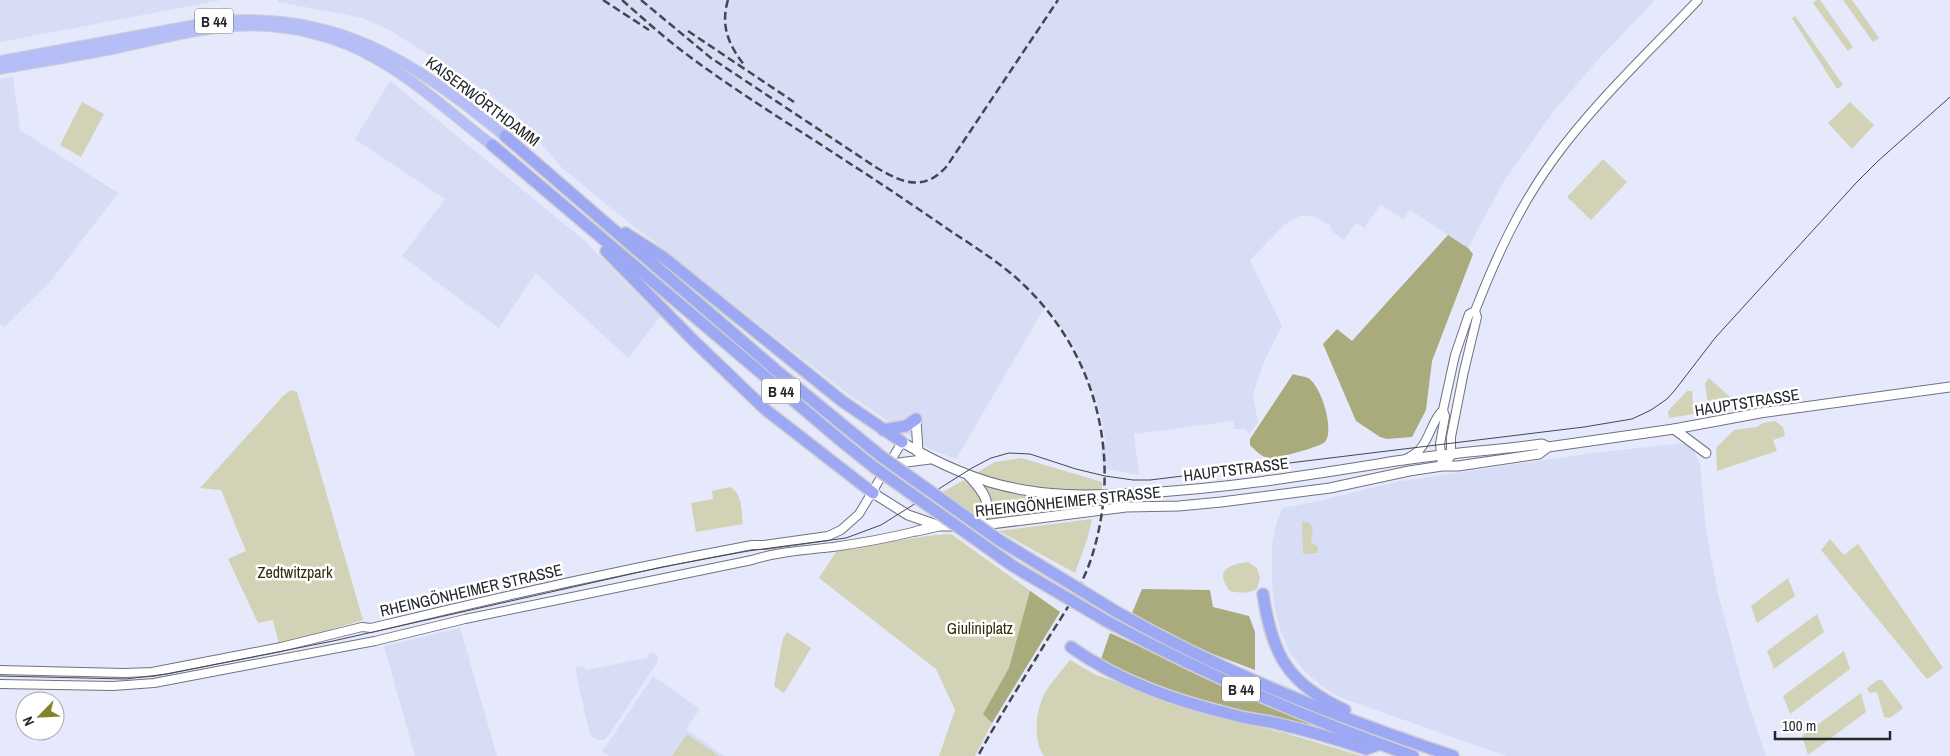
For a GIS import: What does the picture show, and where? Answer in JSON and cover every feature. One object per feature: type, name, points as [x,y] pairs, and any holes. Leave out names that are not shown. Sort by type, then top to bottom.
[{"type":"highway","name":"KAISERWÖRTHDAMM","points":[[505,136],[606,223]]},
{"type":"highway","name":"KAISERWÖRTHDAMM","points":[[492,145],[570,211]]},
{"type":"highway","points":[[570,211],[694,341],[766,410],[872,493]]},
{"type":"highway","name":"B 44","points":[[570,211],[832,434],[875,468],[1013,566],[1108,622],[1230,684],[1310,718],[1413,756]]},
{"type":"highway","points":[[606,223],[663,257],[848,406],[902,442]]},
{"type":"highway","name":"B 44","points":[[606,223],[776,371],[886,460],[1006,544],[1115,611],[1196,654],[1251,679],[1376,729],[1453,756]]},
{"type":"highway","points":[[883,430],[906,426],[916,420]]},
{"type":"highway","points":[[1263,594],[1270,636],[1282,660],[1294,676],[1320,697],[1376,729]]},
{"type":"highway","points":[[1071,647],[1096,665],[1134,684],[1231,715],[1283,725],[1366,748],[1380,744]]},
{"type":"main road","name":"KAISERWÖRTHDAMM","points":[[0,61],[212,22],[236,19],[270,19],[297,23],[357,40],[402,62],[455,96],[505,136]]},
{"type":"main road","name":"KAISERWÖRTHDAMM","points":[[0,69],[235,26],[271,27],[307,32],[331,38],[380,60],[492,145]]},
{"type":"main road","name":"HAUPTSTRASSE","points":[[931,459],[968,475],[1025,490],[1088,495],[1217,488],[1336,472],[1405,460],[1441,461],[1458,466],[1539,454],[1548,447],[1674,429],[1760,413],[1950,387]]},
{"type":"main road","points":[[916,420],[918,452]]},
{"type":"main road","points":[[1674,429],[1706,452]]},
{"type":"main road","points":[[902,442],[931,459]]},
{"type":"main road","name":"HAUPTSTRASSE","points":[[1258,497],[1330,488],[1441,461],[1451,456],[1542,444],[1548,447]]},
{"type":"main road","points":[[886,460],[931,459]]},
{"type":"main road","points":[[968,475],[986,499],[987,509],[982,519],[975,526]]},
{"type":"main road","points":[[872,493],[908,515],[939,526]]},
{"type":"main road","name":"RHEINGÖNHEIMER STRASSE","points":[[939,526],[975,526],[1126,507],[1191,505],[1258,497]]},
{"type":"main road","points":[[917,531],[939,526]]},
{"type":"street","points":[[1451,456],[1451,437],[1477,317],[1475,311],[1498,252],[1514,222],[1554,160],[1591,113],[1698,0]]},
{"type":"street","points":[[1405,460],[1419,451],[1430,435],[1438,415],[1443,410],[1458,347],[1469,314],[1475,311]]},
{"type":"street","points":[[1441,461],[1440,438],[1446,416],[1443,410]]},
{"type":"street","name":"RHEINGÖNHEIMER STRASSE","points":[[0,670],[152,672],[281,647],[362,628],[371,628],[636,567],[752,545],[828,536],[850,524],[859,514],[872,493],[886,460],[902,442]]},
{"type":"street","name":"RHEINGÖNHEIMER STRASSE","points":[[0,685],[128,686],[154,683],[374,641],[465,619],[765,556],[865,542],[917,531]]},
{"type":"shaded area","points":[[0,0],[222,0],[0,42]]},
{"type":"shaded area","points":[[278,0],[1655,0],[1597,61],[1553,112],[1504,181],[1468,248],[1410,210],[1403,220],[1381,204],[1366,225],[1366,229],[1356,223],[1344,240],[1334,233],[1329,224],[1327,225],[1312,216],[1300,216],[1285,224],[1250,260],[1282,326],[1264,362],[1253,394],[1258,422],[1250,434],[1245,429],[1234,429],[1233,421],[1134,434],[1139,475],[1102,468],[1101,443],[1106,444],[1095,396],[1077,351],[1046,305],[956,459],[928,448],[845,392],[612,209],[562,168],[514,112],[463,76],[389,30],[363,18],[278,2]]},
{"type":"shaded area","points":[[13,77],[20,130],[118,193],[50,282],[4,327],[0,324],[0,79]]},
{"type":"shaded area","points":[[390,81],[585,241],[660,317],[628,358],[536,273],[499,328],[402,256],[445,199],[355,139]]},
{"type":"shaded area","points":[[1684,443],[1694,451],[1700,464],[1706,531],[1718,594],[1744,690],[1766,756],[1506,756],[1339,697],[1306,673],[1291,655],[1280,630],[1272,584],[1272,545],[1282,508],[1401,481],[1593,453]]},
{"type":"shaded area","points":[[460,628],[497,756],[415,756],[384,646]]},
{"type":"shaded area","points":[[650,653],[655,653],[658,656],[658,661],[609,735],[604,740],[592,737],[589,731],[576,668],[580,666],[587,670],[647,658]]},
{"type":"shaded area","points":[[653,676],[700,709],[686,729],[724,756],[609,756],[602,752]]},
{"type":"green space","points":[[1820,0],[1853,47],[1848,51],[1813,3]]},
{"type":"green space","points":[[1843,0],[1852,0],[1879,38],[1873,42]]},
{"type":"green space","points":[[1795,16],[1843,85],[1837,89],[1792,18]]},
{"type":"green space","points":[[82,102],[104,114],[81,157],[60,145]]},
{"type":"green space","points":[[1850,102],[1874,125],[1852,149],[1828,123]]},
{"type":"green space","points":[[1603,159],[1627,182],[1591,220],[1567,197]]},
{"type":"green space","points":[[1448,235],[1468,248],[1473,254],[1432,361],[1426,410],[1412,437],[1387,439],[1380,437],[1356,421],[1323,344],[1337,329],[1352,341]]},
{"type":"green space","points":[[1293,374],[1308,378],[1318,389],[1325,408],[1328,436],[1325,442],[1315,447],[1280,457],[1269,458],[1258,453],[1250,445],[1250,439]]},
{"type":"green space","points":[[1709,378],[1739,405],[1753,400],[1757,404],[1754,407],[1734,410],[1731,400],[1722,401],[1724,410],[1713,413],[1709,411],[1705,383]]},
{"type":"green space","name":"Zedtwitzpark","points":[[291,390],[297,392],[363,620],[279,645],[273,620],[258,623],[228,559],[246,551],[221,490],[200,488],[283,396]]},
{"type":"green space","points":[[1687,391],[1692,391],[1694,414],[1669,418],[1668,411]]},
{"type":"green space","points":[[1775,421],[1783,427],[1785,436],[1773,440],[1777,451],[1717,471],[1716,448],[1734,430],[1757,427],[1763,423]]},
{"type":"green space","points":[[1021,458],[1102,482],[1102,491],[1038,487],[1007,482],[976,473],[995,462]]},
{"type":"green space","points":[[964,480],[981,495],[983,505],[978,517],[943,492]]},
{"type":"green space","points":[[983,485],[1038,496],[1069,499],[1102,499],[1101,505],[988,520],[991,501]]},
{"type":"green space","points":[[730,487],[739,498],[743,524],[696,532],[691,503],[713,499],[712,491]]},
{"type":"green space","points":[[1092,519],[1087,540],[1075,573],[999,531]]},
{"type":"green space","points":[[1302,521],[1309,523],[1313,527],[1311,542],[1318,547],[1318,553],[1303,554]]},
{"type":"green space","name":"Giuliniplatz","points":[[951,534],[1060,612],[992,723],[975,756],[939,756],[955,710],[936,669],[819,578],[836,552],[907,539]]},
{"type":"green space","points":[[1830,539],[1844,555],[1858,544],[1943,668],[1927,679],[1821,550]]},
{"type":"green space","points":[[1248,562],[1257,568],[1260,578],[1257,589],[1244,593],[1230,591],[1225,584],[1223,573],[1235,564]]},
{"type":"green space","points":[[1788,578],[1795,596],[1757,623],[1751,606]]},
{"type":"green space","points":[[1142,589],[1210,590],[1213,607],[1249,616],[1255,632],[1255,670],[1197,648],[1132,613]]},
{"type":"green space","points":[[1030,591],[1060,612],[992,723],[983,714],[1009,668]]},
{"type":"green space","points":[[1817,614],[1824,632],[1774,669],[1767,651]]},
{"type":"green space","points":[[787,632],[811,648],[784,693],[774,686],[783,638]]},
{"type":"green space","points":[[1110,633],[1311,724],[1310,727],[1203,701],[1125,674],[1100,662]]},
{"type":"green space","points":[[1844,651],[1850,669],[1790,714],[1783,696]]},
{"type":"green space","points":[[1070,660],[1096,675],[1236,722],[1285,733],[1362,756],[1044,756],[1040,749],[1037,733],[1040,706],[1046,691]]},
{"type":"green space","points":[[1878,680],[1882,680],[1902,706],[1902,709],[1890,718],[1884,717],[1877,692],[1869,693],[1867,688]]},
{"type":"green space","points":[[1861,693],[1866,712],[1808,755],[1802,736]]},
{"type":"green space","points":[[687,734],[719,756],[672,756]]},
{"type":"tram line","points":[[0,676],[126,679],[167,674],[333,641],[662,567],[748,551],[846,538],[881,525],[972,468],[991,458],[1009,453],[1030,454],[1105,476],[1133,480],[1150,480],[1584,427],[1632,419],[1651,410],[1667,399],[1715,338],[1856,183],[1950,97]]},
{"type":"railway","points":[[603,0],[649,30]]},
{"type":"railway","points":[[622,0],[658,32],[715,75],[886,187],[1009,272],[1026,287],[1051,315],[1071,345],[1086,378],[1097,412],[1103,447],[1104,483],[1101,520],[1092,556],[1084,577],[978,756]]},
{"type":"railway","points":[[641,0],[711,58],[877,168],[896,178],[913,182],[922,182],[930,179],[947,166],[1058,0]]},
{"type":"railway","points":[[728,0],[725,18],[730,43],[745,66]]},
{"type":"railway","points":[[688,31],[794,102]]}]
